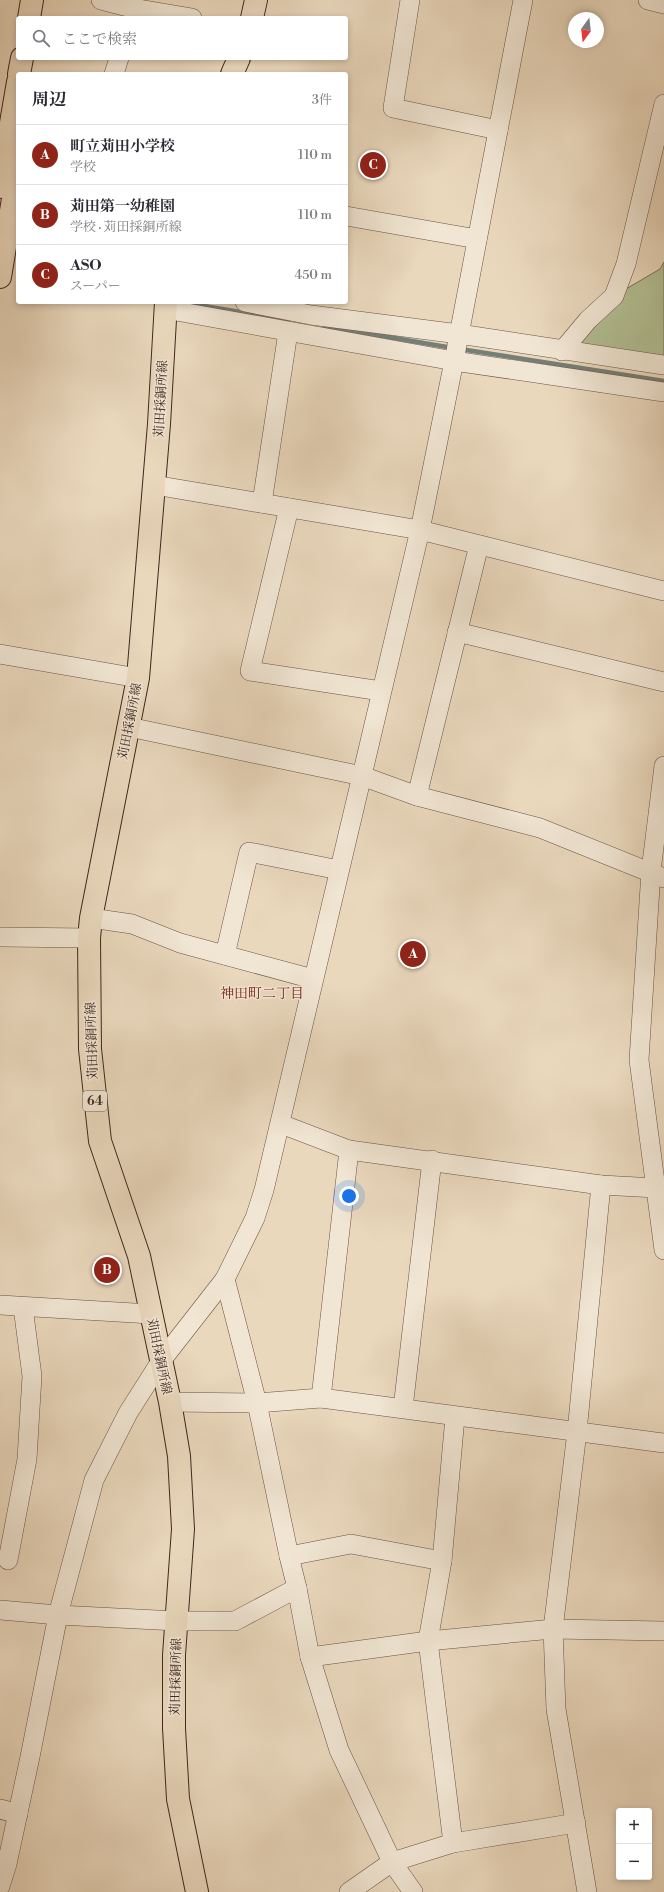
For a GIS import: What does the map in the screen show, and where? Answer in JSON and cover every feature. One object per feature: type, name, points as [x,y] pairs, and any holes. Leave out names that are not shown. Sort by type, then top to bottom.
[{"type":"main road","points":[[29,16],[32,0]]},
{"type":"main road","points":[[43,16],[46,0]]},
{"type":"main road","points":[[252,16],[256,0]]},
{"type":"main road","points":[[19,72],[22,60]]},
{"type":"main road","points":[[34,72],[37,60]]},
{"type":"main road","points":[[233,72],[237,60]]},
{"type":"main road","points":[[0,277],[8,244],[16,121]]},
{"type":"main road","points":[[0,186],[14,160]]},
{"type":"main road","name":"苅田採銅所線","points":[[165,306],[154,485],[138,678],[103,851],[90,928],[90,1050],[100,1141],[138,1256],[170,1402],[179,1456],[184,1529],[177,1621],[174,1728],[178,1799],[197,1892]]},
{"type":"street","points":[[101,0],[132,9],[179,16]]},
{"type":"street","points":[[410,0],[393,108],[498,130]]},
{"type":"street","points":[[0,1886],[7,1864],[9,1811],[58,1615],[94,1480],[128,1413],[161,1361],[225,1279],[255,1218],[264,1190],[281,1124],[313,979],[420,530],[523,0]]},
{"type":"street","points":[[648,0],[664,4]]},
{"type":"street","points":[[115,72],[118,60]]},
{"type":"street","points":[[562,351],[588,320],[614,296],[626,264],[664,104]]},
{"type":"street","points":[[348,216],[477,239]]},
{"type":"street","points":[[265,304],[296,307],[562,351],[664,365]]},
{"type":"street","points":[[165,306],[288,332],[454,361],[664,392]]},
{"type":"street","points":[[262,503],[288,332]]},
{"type":"street","points":[[154,485],[420,530],[664,591]]},
{"type":"street","points":[[289,508],[250,671],[381,691]]},
{"type":"street","points":[[417,796],[479,545]]},
{"type":"street","points":[[458,632],[664,682]]},
{"type":"street","points":[[0,654],[138,678]]},
{"type":"street","points":[[129,727],[362,776],[417,796],[540,828],[658,875]]},
{"type":"street","points":[[664,766],[658,875],[639,1060],[664,1250]]},
{"type":"street","points":[[225,955],[249,852],[340,870]]},
{"type":"street","points":[[0,937],[132,924],[180,943],[313,979]]},
{"type":"street","points":[[281,1124],[349,1150],[432,1160],[601,1185],[656,1188]]},
{"type":"street","points":[[320,1398],[349,1150]]},
{"type":"street","points":[[404,1408],[432,1160]]},
{"type":"street","points":[[587,1892],[556,1708],[553,1629],[577,1432],[601,1185]]},
{"type":"street","points":[[225,1279],[257,1403],[288,1556],[297,1588],[310,1657],[339,1750],[392,1862],[413,1892]]},
{"type":"street","points":[[0,1305],[151,1314]]},
{"type":"street","points":[[8,1560],[27,1459],[32,1376],[23,1307]]},
{"type":"street","points":[[170,1402],[257,1403],[320,1398],[664,1443]]},
{"type":"street","points":[[453,1843],[428,1641],[442,1561],[455,1416]]},
{"type":"street","points":[[288,1556],[351,1544],[442,1561]]},
{"type":"street","points":[[0,1610],[58,1615],[177,1621],[235,1621],[297,1588]]},
{"type":"street","points":[[310,1657],[428,1641],[553,1629],[664,1631]]},
{"type":"street","points":[[349,1892],[392,1862],[453,1843],[576,1823]]},
{"type":"green space","points":[[664,262],[664,365],[562,351],[614,296],[660,269]]},
{"type":"waterway","points":[[192,304],[289,320]]},
{"type":"waterway","points":[[324,326],[453,348]]},
{"type":"waterway","points":[[460,349],[664,381]]},
{"type":"place","name":"ASO","points":[[373,165]]},
{"type":"place","name":"町立苅田小学校","points":[[413,954]]},
{"type":"place","name":"苅田第一幼稚園","points":[[107,1270]]},
{"type":"district","name":"神田町二丁目","points":[[262,993]]}]
